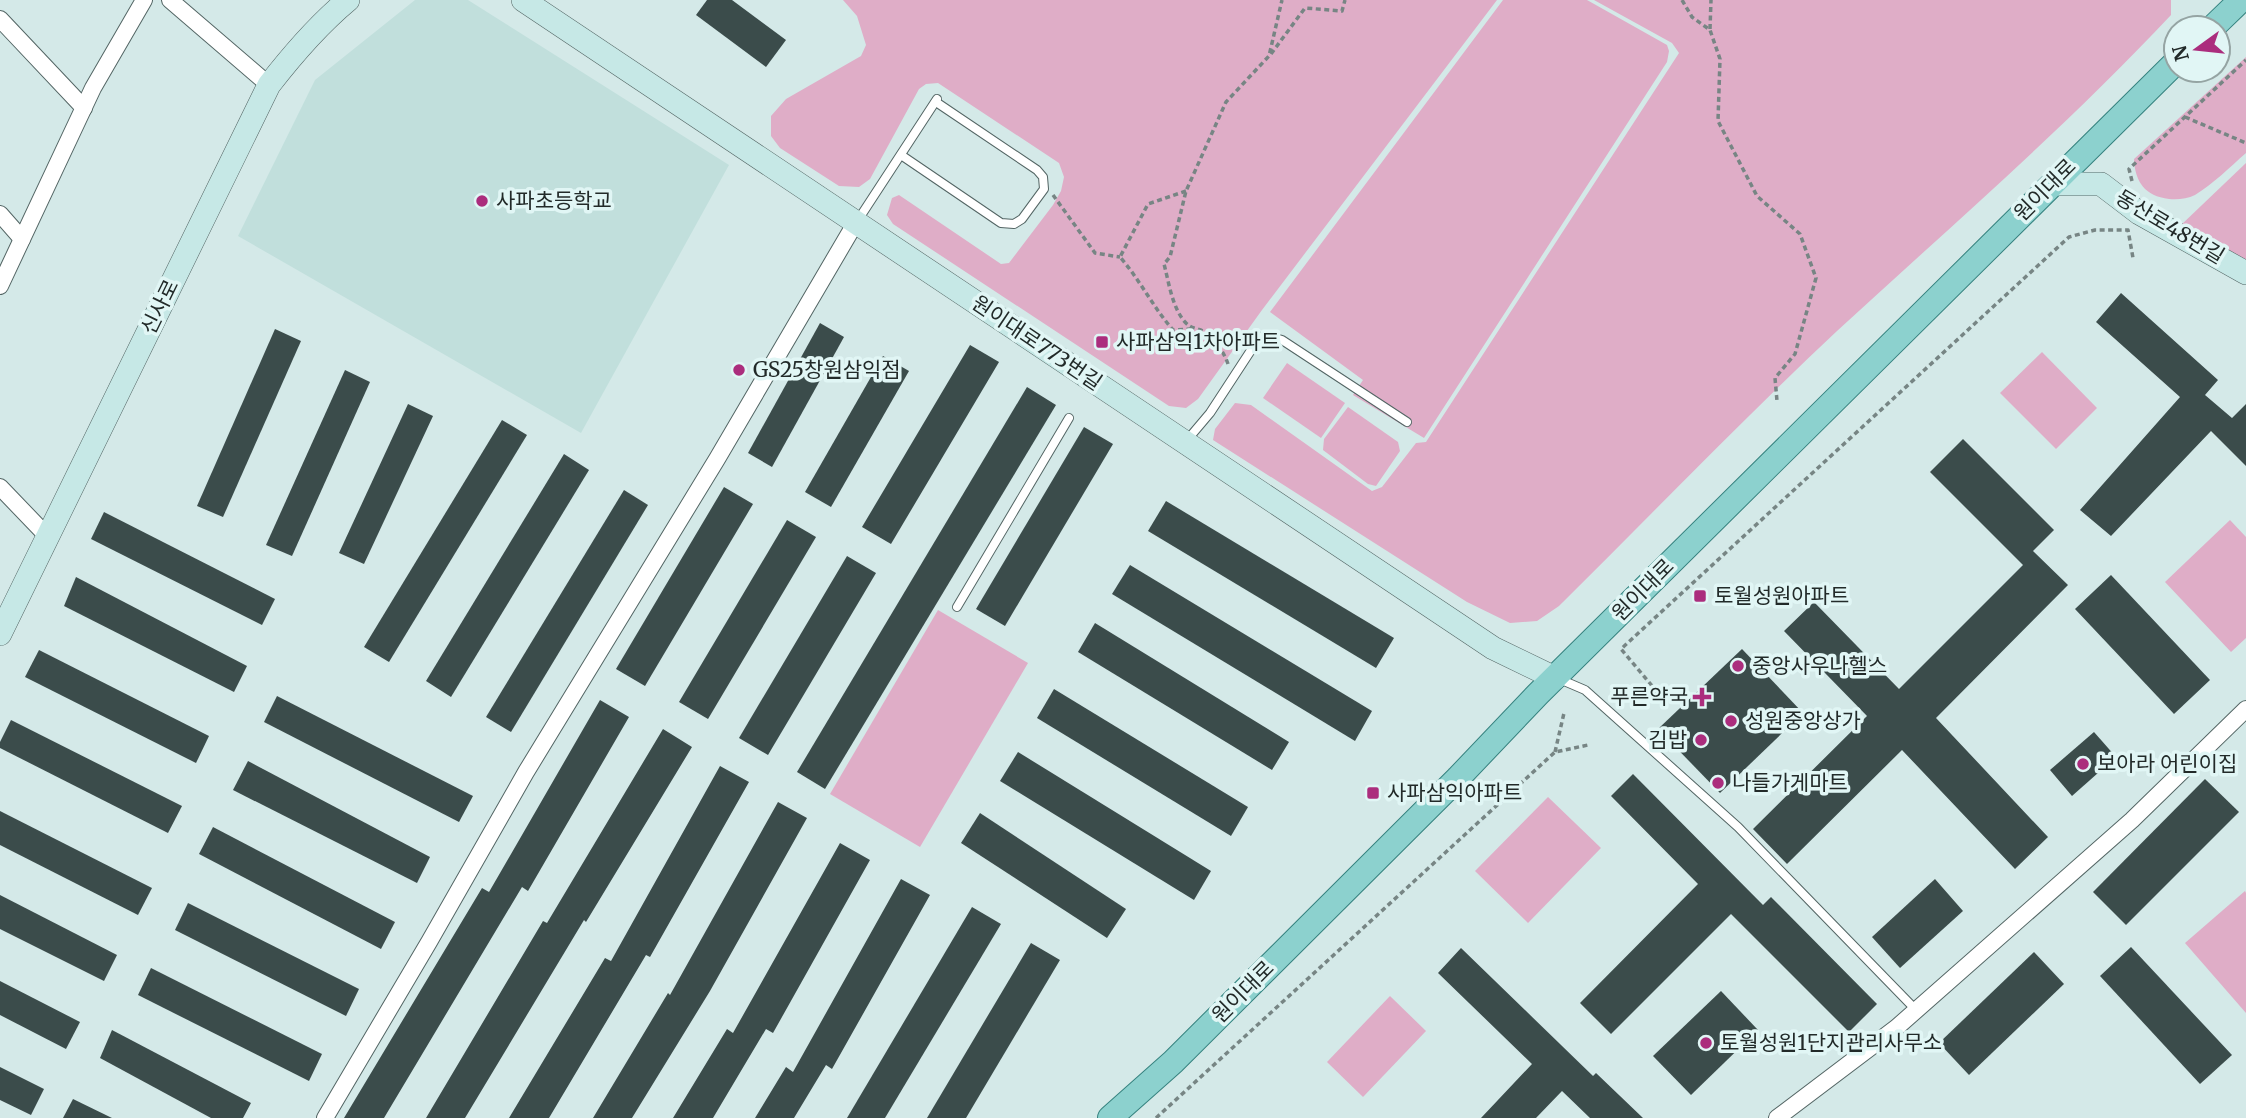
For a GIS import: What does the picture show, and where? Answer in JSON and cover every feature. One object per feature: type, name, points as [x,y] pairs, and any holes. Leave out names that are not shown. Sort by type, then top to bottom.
[{"type":"main road","points":[[2226,14],[2241,0]]},
{"type":"main road","name":"원이대로","points":[[1111,1118],[1172,1062],[2162,76]]},
{"type":"street","points":[[0,286],[93,88],[144,0]]},
{"type":"street","points":[[170,0],[269,85]]},
{"type":"street","name":"신사로","points":[[0,635],[269,85],[328,16],[348,0]]},
{"type":"street","name":"원이대로773번길","points":[[523,0],[1493,648],[1555,678]]},
{"type":"street","points":[[0,19],[84,108]]},
{"type":"street","name":"동산로48번길","points":[[2052,184],[2101,184],[2139,213],[2246,273]]},
{"type":"street","points":[[0,214],[22,239]]},
{"type":"street","points":[[325,1118],[519,784],[708,473],[856,222]]},
{"type":"street","points":[[0,487],[48,537]]},
{"type":"street","points":[[1777,1118],[1916,1010],[2132,820],[2246,709]]},
{"type":"lane","points":[[856,222],[937,101],[1037,170],[1043,177],[1044,189],[1022,219],[1014,224],[1001,223],[901,155]]},
{"type":"lane","points":[[1185,442],[1210,413],[1259,338],[1265,335],[1282,340],[1407,422]]},
{"type":"lane","points":[[957,607],[1069,418]]},
{"type":"lane","points":[[1555,678],[1585,690],[1738,827],[1916,1010]]},
{"type":"path","points":[[1269,56],[1282,0]]},
{"type":"path","points":[[1192,329],[1177,310],[1164,264],[1170,257],[1186,191],[1226,102],[1269,56],[1305,8],[1342,11],[1345,0]]},
{"type":"path","points":[[1682,0],[1692,17],[1710,30]]},
{"type":"path","points":[[1711,0],[1710,30],[1720,59],[1718,121],[1757,196],[1800,234],[1816,278],[1795,354],[1775,378],[1777,401]]},
{"type":"path","points":[[2134,187],[2129,169],[2246,60]]},
{"type":"path","points":[[2185,117],[2246,143]]},
{"type":"path","points":[[1045,184],[1095,253],[1120,257],[1138,278],[1153,307],[1173,330],[1204,331],[1216,342],[1228,365],[1224,371]]},
{"type":"path","points":[[1120,257],[1148,204],[1186,191]]},
{"type":"path","points":[[1663,699],[1621,649],[2069,237],[2095,230],[2128,230],[2133,258]]},
{"type":"path","points":[[1555,751],[1564,713]]},
{"type":"path","points":[[1156,1118],[1555,751],[1588,746]]},
{"type":"shaded area","name":"사파초등학교","points":[[415,0],[468,0],[729,165],[581,433],[238,236],[315,80]]},
{"type":"shaded area","points":[[843,0],[1497,0],[1262,310],[1198,399],[1186,408],[1169,406],[893,224],[887,215],[892,198],[899,195],[1001,264],[1009,263],[1061,191],[1064,177],[1059,163],[938,83],[926,84],[919,89],[870,179],[859,187],[839,186],[780,148],[771,136],[771,116],[786,99],[861,56],[866,45],[857,16]]},
{"type":"shaded area","points":[[1503,0],[1587,0],[1667,45],[1669,51],[1667,62],[1424,438],[1353,395],[1363,380],[1270,312]]},
{"type":"shaded area","points":[[1594,0],[2171,0],[2171,14],[2162,14],[2162,24],[2049,137],[1837,331],[1559,606],[1537,621],[1510,623],[1467,602],[1213,440],[1215,429],[1235,403],[1251,405],[1372,491],[1382,487],[1416,443],[1426,442],[1679,53],[1672,43]]},
{"type":"shaded area","points":[[2246,57],[2246,153],[2215,181],[2192,196],[2169,199],[2154,195],[2139,181],[2134,159],[2216,84],[2232,84],[2232,70]]},
{"type":"shaded area","points":[[2246,163],[2246,268],[2180,226]]},
{"type":"shaded area","points":[[2042,352],[2097,408],[2056,449],[2000,393]]},
{"type":"shaded area","points":[[1287,363],[1345,403],[1321,438],[1263,398]]},
{"type":"shaded area","points":[[1348,407],[1398,442],[1400,451],[1376,486],[1368,484],[1323,450],[1324,439]]},
{"type":"shaded area","points":[[2230,520],[2246,537],[2246,638],[2231,652],[2165,582]]},
{"type":"shaded area","points":[[938,610],[1028,663],[920,847],[830,794]]},
{"type":"shaded area","points":[[1548,797],[1601,848],[1528,923],[1475,871]]},
{"type":"shaded area","points":[[2245,891],[2246,893],[2246,1013],[2185,943]]},
{"type":"shaded area","points":[[1390,996],[1426,1031],[1363,1097],[1327,1062]]},
{"type":"building","points":[[707,0],[732,0],[786,40],[766,67],[696,15]]},
{"type":"building","points":[[2121,293],[2218,380],[2205,395],[2232,418],[2246,404],[2246,466],[2211,431],[2111,536],[2080,510],[2180,397],[2096,322]]},
{"type":"building","points":[[820,323],[844,337],[772,467],[748,453]]},
{"type":"building","points":[[275,329],[301,341],[223,517],[197,506]]},
{"type":"building","points":[[970,345],[999,362],[891,544],[862,527]]},
{"type":"building","points":[[883,356],[909,371],[831,507],[805,492]]},
{"type":"building","points":[[345,370],[370,382],[292,556],[266,545]]},
{"type":"building","points":[[1027,387],[1056,405],[825,789],[797,772]]},
{"type":"building","points":[[408,404],[433,416],[364,564],[339,553]]},
{"type":"building","points":[[502,420],[527,435],[389,662],[364,647]]},
{"type":"building","points":[[1084,427],[1113,444],[1005,626],[976,609]]},
{"type":"building","points":[[1963,439],[2054,530],[2033,551],[2068,585],[1936,718],[2048,837],[2015,869],[1902,750],[1787,864],[1753,829],[1867,716],[1784,631],[1814,602],[1899,689],[2023,565],[1930,472]]},
{"type":"building","points":[[564,454],[589,470],[451,697],[426,681]]},
{"type":"building","points":[[724,487],[753,504],[645,686],[616,669]]},
{"type":"building","points":[[624,490],[648,505],[511,732],[486,717]]},
{"type":"building","points":[[1166,501],[1394,638],[1376,668],[1148,531]]},
{"type":"building","points":[[104,512],[275,599],[262,625],[91,539]]},
{"type":"building","points":[[787,520],[816,537],[708,719],[679,702]]},
{"type":"building","points":[[847,556],[876,573],[768,755],[739,738]]},
{"type":"building","points":[[1130,565],[1372,711],[1355,741],[1112,594]]},
{"type":"building","points":[[2111,575],[2210,680],[2174,714],[2075,609]]},
{"type":"building","points":[[76,577],[247,666],[234,692],[64,606]]},
{"type":"building","points":[[1095,623],[1289,742],[1272,770],[1078,652]]},
{"type":"building","name":"성원중앙상가","points":[[1742,649],[1803,713],[1720,793],[1658,729]]},
{"type":"building","points":[[39,650],[209,736],[196,763],[25,677]]},
{"type":"building","points":[[1054,689],[1248,807],[1231,836],[1037,718]]},
{"type":"building","points":[[277,696],[473,796],[459,822],[264,722]]},
{"type":"building","points":[[600,700],[629,717],[528,891],[522,887],[384,1118],[344,1118],[482,888],[489,892]]},
{"type":"building","points":[[11,720],[182,806],[168,833],[0,748],[0,742]]},
{"type":"building","points":[[663,729],[692,747],[586,922],[584,920],[465,1118],[426,1118],[543,921],[547,923]]},
{"type":"building","name":"보아라 어린이집","points":[[2094,732],[2116,757],[2072,796],[2050,770]]},
{"type":"building","points":[[1018,752],[1211,871],[1194,900],[1000,781]]},
{"type":"building","points":[[248,761],[430,857],[417,883],[233,790]]},
{"type":"building","points":[[720,766],[749,782],[650,957],[646,955],[549,1118],[509,1118],[605,958],[611,961]]},
{"type":"building","points":[[1633,774],[1763,905],[1771,897],[1877,1004],[1849,1032],[1731,914],[1611,1034],[1580,1003],[1698,884],[1611,796]]},
{"type":"building","points":[[2205,779],[2239,812],[2126,925],[2093,892]]},
{"type":"building","points":[[778,802],[807,818],[710,991],[632,1118],[593,1118],[668,993],[670,995]]},
{"type":"building","points":[[0,811],[152,888],[138,915],[0,845]]},
{"type":"building","points":[[980,813],[1126,909],[1107,938],[961,843]]},
{"type":"building","points":[[213,827],[395,922],[381,949],[199,854]]},
{"type":"building","points":[[840,843],[870,860],[773,1033],[766,1029],[713,1118],[673,1118],[727,1029],[733,1033]]},
{"type":"building","points":[[901,879],[930,895],[832,1069],[826,1065],[794,1118],[755,1118],[786,1067],[793,1072]]},
{"type":"building","points":[[1935,879],[1963,911],[1900,968],[1872,937]]},
{"type":"building","points":[[0,895],[117,955],[104,981],[0,929]]},
{"type":"building","points":[[188,903],[359,989],[346,1016],[175,930]]},
{"type":"building","points":[[972,907],[1001,924],[885,1118],[847,1118]]},
{"type":"building","points":[[1031,943],[1060,960],[966,1118],[927,1118]]},
{"type":"building","points":[[2131,947],[2232,1055],[2200,1084],[2100,976]]},
{"type":"building","points":[[1461,948],[1593,1076],[1596,1073],[1643,1118],[1590,1118],[1562,1091],[1536,1118],[1481,1118],[1532,1064],[1438,973]]},
{"type":"building","points":[[2034,952],[2064,984],[1969,1075],[1939,1043]]},
{"type":"building","points":[[151,968],[322,1054],[309,1081],[138,995]]},
{"type":"building","points":[[0,981],[80,1022],[66,1049],[0,1015]]},
{"type":"building","name":"토월성원1단지관리사무소","points":[[1721,991],[1758,1030],[1691,1095],[1653,1056]]},
{"type":"building","points":[[112,1030],[251,1103],[243,1118],[211,1118],[100,1058]]},
{"type":"building","points":[[0,1067],[44,1089],[31,1115],[0,1100]]},
{"type":"building","points":[[73,1099],[112,1118],[63,1118]]},
{"type":"place","name":"사파초등학교","points":[[482,201]]},
{"type":"place","name":"사파삼익1차아파트","points":[[1102,342]]},
{"type":"place","name":"GS25창원삼익점","points":[[739,370]]},
{"type":"place","name":"토월성원아파트","points":[[1700,596]]},
{"type":"place","name":"중앙사우나헬스","points":[[1738,666]]},
{"type":"place","name":"푸른약국","points":[[1702,697]]},
{"type":"place","name":"성원중앙상가","points":[[1731,721]]},
{"type":"place","name":"김밥","points":[[1701,740]]},
{"type":"place","name":"보아라 어린이집","points":[[2083,764]]},
{"type":"place","name":"나들가게마트","points":[[1718,783]]},
{"type":"place","name":"사파삼익아파트","points":[[1373,793]]},
{"type":"place","name":"토월성원1단지관리사무소","points":[[1706,1043]]}]
